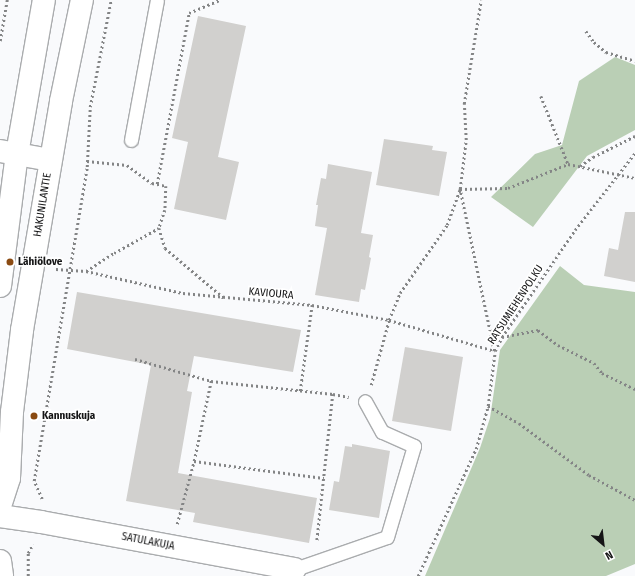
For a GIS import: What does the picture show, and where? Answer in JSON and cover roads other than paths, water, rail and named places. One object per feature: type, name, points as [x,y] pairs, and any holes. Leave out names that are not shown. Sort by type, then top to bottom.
[{"type":"main road","points":[[0,286],[8,153],[44,0]]},
{"type":"main road","name":"HAKUNILANTIE","points":[[0,506],[9,478],[12,412],[21,337],[50,160],[82,0]]},
{"type":"main road","points":[[8,153],[50,160]]},
{"type":"main road","name":"SATULAKUJA","points":[[0,516],[41,522],[295,570]]},
{"type":"main road","points":[[0,561],[2,576]]},
{"type":"lane","points":[[131,140],[157,0]]},
{"type":"lane","points":[[295,570],[387,537],[414,446],[382,432],[366,401]]},
{"type":"place","name":"Lähiölove","points":[[10,262]]},
{"type":"place","name":"Kannuskuja","points":[[34,416]]}]
